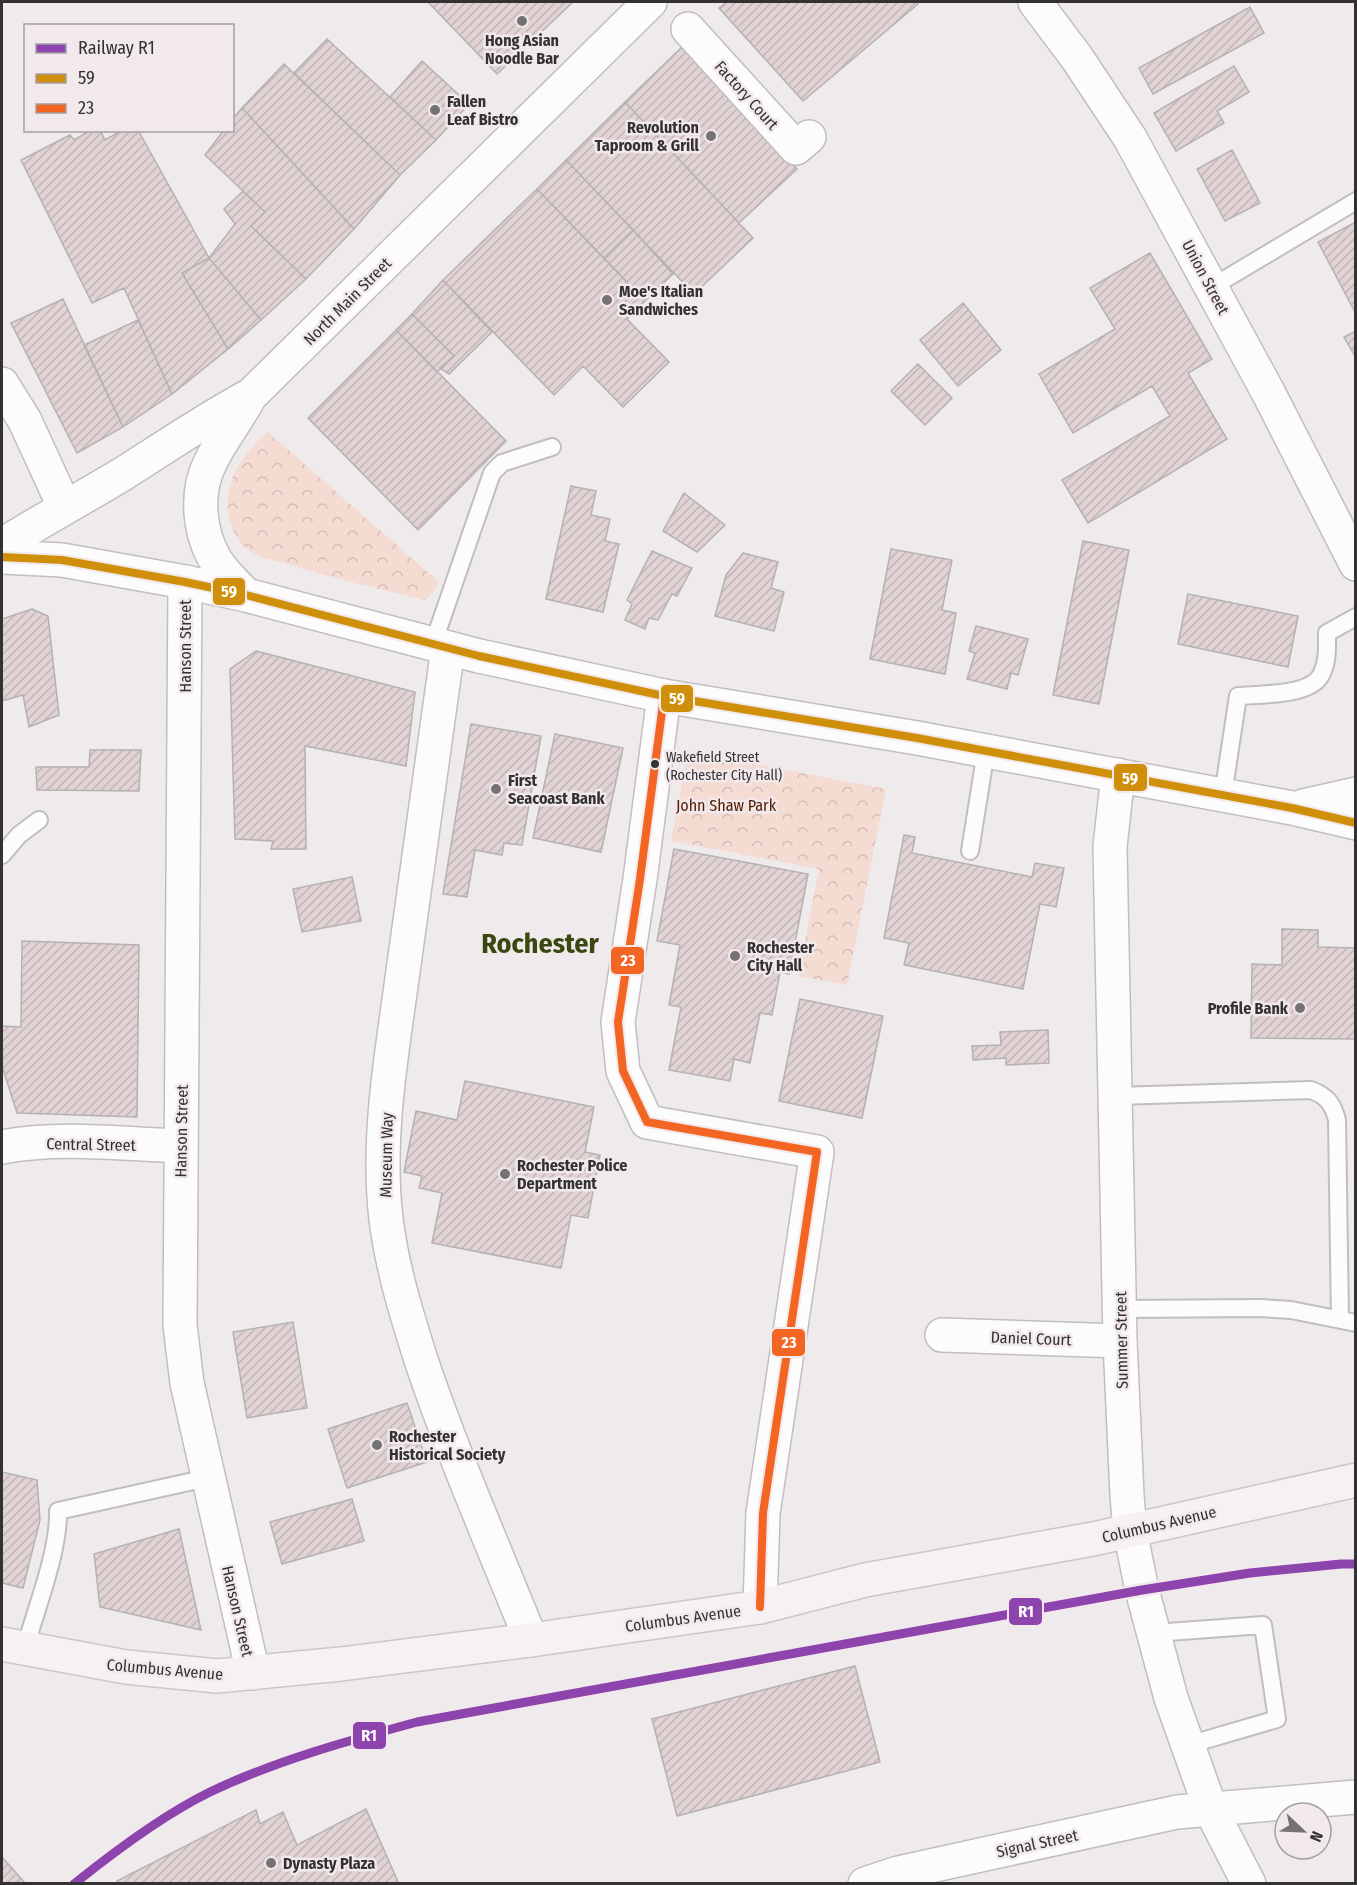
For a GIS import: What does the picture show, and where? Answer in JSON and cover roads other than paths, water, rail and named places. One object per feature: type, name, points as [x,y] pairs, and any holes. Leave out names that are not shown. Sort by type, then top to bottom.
[{"type":"main road","name":"Columbus Avenue","points":[[13,1646],[126,1667],[217,1676],[342,1664],[531,1640],[760,1606],[865,1580],[1130,1531],[1356,1480]]},
{"type":"street","name":"North Main Street","points":[[2,546],[64,506],[120,475],[178,437],[251,395],[555,93],[650,2]]},
{"type":"street","name":"Union Street","points":[[1035,2],[1077,57],[1130,138],[1212,287],[1356,564]]},
{"type":"street","name":"Factory Court","points":[[688,30],[796,148],[808,137]]},
{"type":"street","points":[[2,384],[25,421],[64,506]]},
{"type":"street","points":[[246,595],[225,573],[210,549],[204,532],[201,489],[209,465],[251,395]]},
{"type":"street","points":[[2,557],[62,560],[185,582],[246,595],[440,646],[664,696],[986,751],[1292,808],[1356,823]]},
{"type":"street","name":"Hanson Street","points":[[185,582],[180,1325],[187,1383],[253,1673]]},
{"type":"street","name":"Museum Way","points":[[440,646],[383,1139],[386,1221],[394,1267],[444,1428],[531,1640]]},
{"type":"street","points":[[664,696],[640,879],[618,1022],[623,1071],[647,1122],[817,1152],[763,1513],[760,1606]]},
{"type":"street","name":"Summer Street","points":[[1118,776],[1110,846],[1120,1341],[1130,1531],[1142,1590],[1172,1698],[1211,1810],[1249,1884]]},
{"type":"street","points":[[1292,808],[1356,794]]},
{"type":"street","name":"Central Street","points":[[2,1147],[25,1143],[79,1142],[181,1146]]},
{"type":"street","name":"Daniel Court","points":[[942,1335],[1120,1341]]},
{"type":"street","name":"Signal Street","points":[[864,1884],[898,1874],[1161,1816],[1356,1797]]},
{"type":"lane","points":[[1212,287],[1356,201]]},
{"type":"lane","points":[[440,646],[492,473],[502,463],[552,447]]},
{"type":"lane","points":[[1223,795],[1238,696],[1297,690],[1312,686],[1321,675],[1326,660],[1327,633],[1356,616]]},
{"type":"lane","points":[[970,851],[986,751]]},
{"type":"lane","points":[[2,855],[19,835],[39,819]]},
{"type":"lane","points":[[1116,1095],[1311,1090],[1323,1095],[1333,1105],[1337,1120],[1348,1321],[1291,1310],[1260,1308],[1120,1309]]},
{"type":"lane","points":[[13,1646],[54,1548],[58,1511],[207,1478]]},
{"type":"lane","points":[[1154,1633],[1263,1625],[1277,1719],[1188,1745]]},
{"type":"rail line","name":"R1","points":[[74,1884],[140,1834],[210,1792],[286,1761],[417,1722],[1142,1590],[1250,1573],[1356,1564]]},
{"type":"place","name":"Hong Asian Noodle Bar","points":[[522,21]]},
{"type":"place","name":"Fallen Leaf Bistro","points":[[435,110]]},
{"type":"place","name":"Revolution Taproom & Grill","points":[[711,136]]},
{"type":"place","name":"Moe's Italian Sandwiches","points":[[607,300]]},
{"type":"place","name":"Wakefield Street (Rochester City Hall)","points":[[655,764]]},
{"type":"place","name":"First Seacoast Bank","points":[[496,789]]},
{"type":"place","name":"Rochester City Hall","points":[[735,956]]},
{"type":"place","name":"Profile Bank","points":[[1300,1008]]},
{"type":"place","name":"Rochester Police Department","points":[[505,1174]]},
{"type":"place","name":"Rochester Historical Society","points":[[377,1445]]},
{"type":"place","name":"Dynasty Plaza","points":[[271,1863]]},
{"type":"district","name":"Rochester","points":[[540,943]]},
{"type":"park label","name":"John Shaw Park","points":[[726,805]]}]
